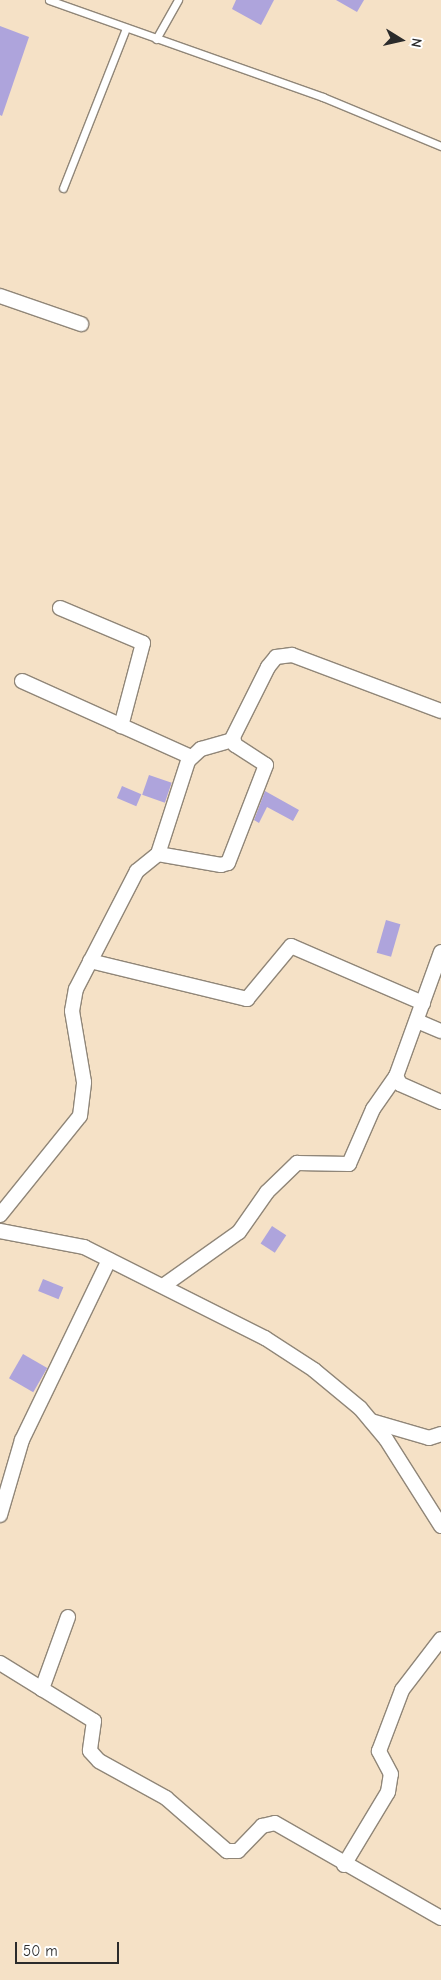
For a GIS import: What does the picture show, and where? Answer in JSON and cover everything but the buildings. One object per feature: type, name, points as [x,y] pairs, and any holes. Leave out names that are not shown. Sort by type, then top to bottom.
[{"type":"street","points":[[0,296],[80,324]]},
{"type":"street","points":[[60,608],[144,643],[121,726]]},
{"type":"street","points":[[0,1215],[80,1116],[84,1082],[72,1011],[76,989],[137,871],[158,854],[191,757],[202,749],[232,740],[263,675],[283,655],[328,666],[441,711]]},
{"type":"street","points":[[22,681],[191,757]]},
{"type":"street","points":[[158,854],[221,865],[228,862],[266,765],[232,740]]},
{"type":"street","points":[[90,961],[247,999],[291,946],[423,1004]]},
{"type":"street","points":[[163,1286],[239,1232],[267,1192],[297,1163],[348,1164],[373,1109],[396,1076],[441,952]]},
{"type":"street","points":[[417,1021],[441,1031]]},
{"type":"street","points":[[396,1076],[400,1084],[441,1102]]},
{"type":"street","points":[[0,1231],[76,1244],[163,1286],[298,1359],[370,1421],[441,1526]]},
{"type":"street","points":[[0,1515],[22,1440],[109,1260]]},
{"type":"street","points":[[370,1421],[429,1438],[441,1434]]},
{"type":"street","points":[[42,1689],[68,1617]]},
{"type":"street","points":[[344,1865],[388,1792],[392,1774],[379,1751],[402,1690],[441,1639]]},
{"type":"street","points":[[0,1663],[94,1721],[90,1751],[98,1761],[166,1798],[227,1851],[238,1851],[262,1826],[275,1823],[344,1865],[441,1918]]},
{"type":"lane","points":[[49,0],[323,97],[441,146]]},
{"type":"lane","points":[[156,39],[178,0]]},
{"type":"lane","points":[[63,188],[126,28]]}]
